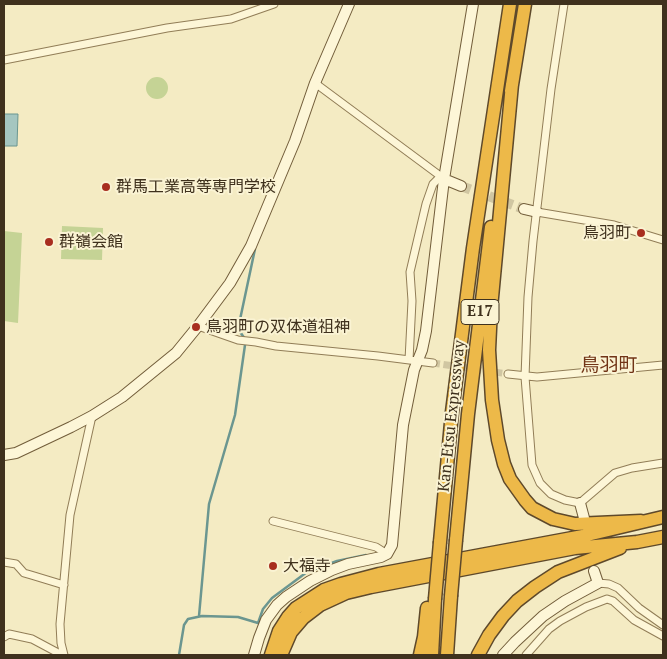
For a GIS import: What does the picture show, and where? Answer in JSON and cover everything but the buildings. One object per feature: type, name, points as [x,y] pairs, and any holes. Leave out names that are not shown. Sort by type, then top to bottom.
[{"type":"highway","name":"Kan-Etsu Expressway","points":[[432,655],[431,600],[436,544],[473,248],[510,4]]},
{"type":"highway","name":"Kan-Etsu Expressway","points":[[447,655],[475,347],[512,84],[526,4]]},
{"type":"highway","points":[[512,84],[491,308],[489,350],[492,400],[504,464],[510,479],[524,500],[532,508],[553,519],[575,524],[641,521]]},
{"type":"highway","points":[[271,655],[278,632],[296,608],[324,590],[341,584],[379,574],[583,536],[663,517]]},
{"type":"highway","points":[[281,655],[290,632],[303,618],[320,605],[346,593],[371,586],[575,548],[637,542],[663,537]]},
{"type":"highway","points":[[478,655],[489,635],[503,616],[535,587],[558,572],[576,564],[637,542]]},
{"type":"highway","points":[[420,655],[431,600]]},
{"type":"street","points":[[4,60],[168,28],[231,18],[274,4]]},
{"type":"street","points":[[4,455],[16,452],[92,416],[122,397],[176,353],[198,326],[230,283],[250,246],[294,141],[315,83],[349,4]]},
{"type":"street","points":[[413,360],[422,350],[427,322],[442,178],[473,4]]},
{"type":"street","points":[[564,4],[550,88],[529,288],[525,377],[530,458],[535,474],[551,494],[565,500],[580,502],[615,473],[663,463]]},
{"type":"street","points":[[315,83],[442,178],[461,186]]},
{"type":"street","points":[[254,655],[266,620],[277,605],[286,597],[310,581],[332,570],[348,564],[372,560],[387,554],[392,545],[403,425],[414,370],[410,272],[426,204],[434,184],[442,178]]},
{"type":"street","points":[[524,209],[614,225],[663,240]]},
{"type":"street","points":[[198,326],[238,340],[276,346],[318,349],[434,363]]},
{"type":"street","points":[[508,374],[537,377],[663,365]]},
{"type":"street","points":[[63,655],[60,624],[70,515],[92,416]]},
{"type":"street","points":[[580,502],[584,518]]},
{"type":"street","points":[[273,521],[376,547],[387,554]]},
{"type":"street","points":[[4,562],[16,564],[24,573],[31,576],[64,585]]},
{"type":"street","points":[[594,571],[598,583]]},
{"type":"street","points":[[503,655],[543,616],[565,601],[598,583],[609,584],[618,588],[639,608],[663,625]]},
{"type":"street","points":[[526,655],[549,629],[586,607],[607,599],[613,601],[634,620],[663,636]]},
{"type":"street","points":[[543,616],[549,629]]},
{"type":"street","points":[[4,636],[9,634],[32,639],[63,655]]},
{"type":"green space","points":[[157,77],[165,80],[168,88],[165,96],[157,99],[149,96],[146,88],[149,80]]},
{"type":"green space","points":[[62,226],[103,228],[102,260],[61,259]]},
{"type":"green space","points":[[4,231],[22,233],[18,323],[4,321]]},
{"type":"water","points":[[4,114],[18,114],[17,146],[4,146]]},
{"type":"waterway","points":[[199,616],[209,504],[235,415],[245,345],[245,339],[238,329],[255,249]]},
{"type":"waterway","points":[[179,655],[184,625],[188,619],[202,616],[238,617],[258,623],[263,609],[272,598],[307,572],[337,561],[366,555]]},
{"type":"tunnel","points":[[461,186],[524,209]]},
{"type":"tunnel","points":[[433,363],[508,374]]},
{"type":"place","name":"群馬工業高等専門学校","points":[[106,187]]},
{"type":"place","name":"鳥羽町","points":[[641,233]]},
{"type":"place","name":"群嶺会館","points":[[49,242]]},
{"type":"place","name":"鳥羽町の双体道祖神","points":[[196,327]]},
{"type":"place","name":"大福寺","points":[[273,566]]},
{"type":"district","name":"鳥羽町","points":[[609,366]]}]
